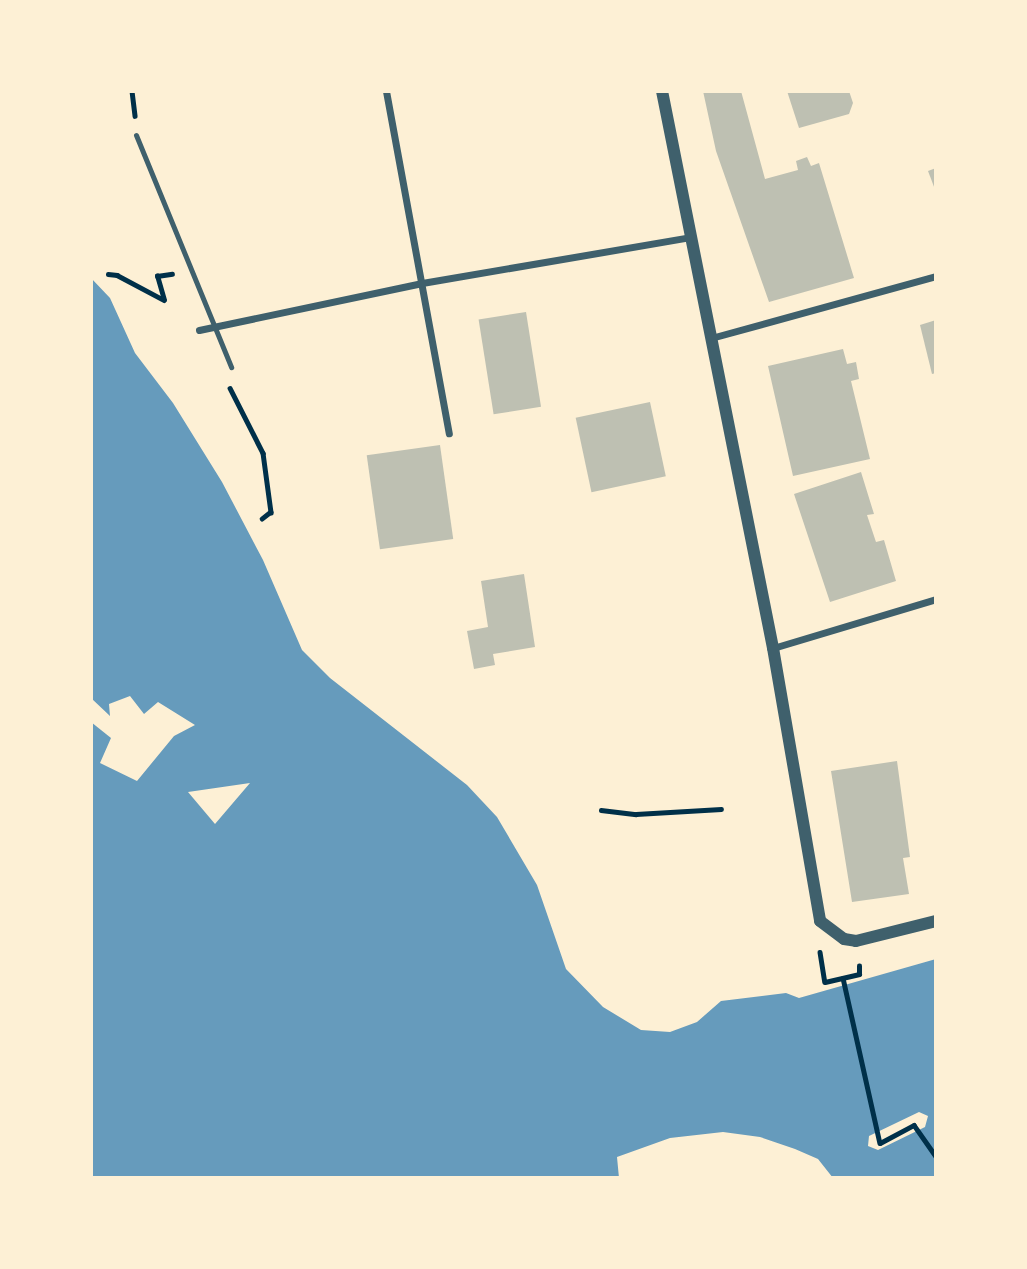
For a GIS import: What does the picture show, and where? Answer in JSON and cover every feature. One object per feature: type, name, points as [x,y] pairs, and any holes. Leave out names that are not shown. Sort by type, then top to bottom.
[{"type":"street","points":[[386,91],[449,433]]},
{"type":"street","points":[[662,91],[774,648],[820,921],[844,939],[856,941],[936,921]]},
{"type":"street","points":[[199,330],[422,284],[690,237]]},
{"type":"street","points":[[710,338],[936,276]]},
{"type":"street","points":[[774,648],[936,599]]},
{"type":"lane","points":[[136,135],[231,367]]},
{"type":"path","points":[[108,274],[117,275],[164,300],[157,276],[172,274]]},
{"type":"path","points":[[223,376],[263,453],[271,512],[262,519]]},
{"type":"path","points":[[601,810],[636,814],[721,809]]},
{"type":"path","points":[[821,965],[825,982],[859,974]]},
{"type":"path","points":[[843,978],[880,1143],[914,1125],[936,1157]]},
{"type":"water","points":[[91,278],[110,298],[135,353],[173,403],[222,482],[263,560],[302,650],[330,678],[467,785],[497,817],[537,885],[566,969],[603,1007],[641,1030],[670,1032],[697,1022],[721,1001],[786,993],[799,998],[936,959],[936,1178],[833,1178],[818,1159],[795,1149],[760,1137],[723,1132],[670,1138],[617,1157],[619,1178],[91,1178],[91,722],[111,738],[100,763],[137,781],[174,736],[195,725],[158,702],[144,714],[130,696],[109,704],[110,716],[91,698]],"holes":[[[250,783],[215,824],[188,792]],[[919,1112],[928,1116],[925,1127],[878,1150],[868,1146],[869,1136]]]},
{"type":"building","points":[[703,91],[741,91],[765,179],[798,170],[796,161],[807,157],[811,166],[819,163],[854,278],[769,302],[716,151]]},
{"type":"building","points":[[787,91],[849,91],[853,103],[849,114],[799,128]]},
{"type":"building","points":[[936,168],[936,192],[928,171]]},
{"type":"building","points":[[526,312],[541,407],[494,414],[479,320]]},
{"type":"building","points":[[936,320],[936,373],[932,374],[920,325]]},
{"type":"building","points":[[843,349],[847,364],[856,362],[859,379],[851,381],[870,459],[793,476],[768,366]]},
{"type":"building","points":[[650,402],[666,476],[591,492],[576,418]]},
{"type":"building","points":[[440,445],[453,539],[380,549],[367,455]]},
{"type":"building","points":[[861,472],[874,514],[867,515],[876,542],[884,540],[896,581],[830,602],[794,494]]},
{"type":"building","points":[[524,574],[535,647],[493,654],[495,665],[474,669],[467,631],[488,627],[481,581]]},
{"type":"building","points":[[897,761],[910,857],[903,858],[909,894],[852,902],[831,771]]}]
